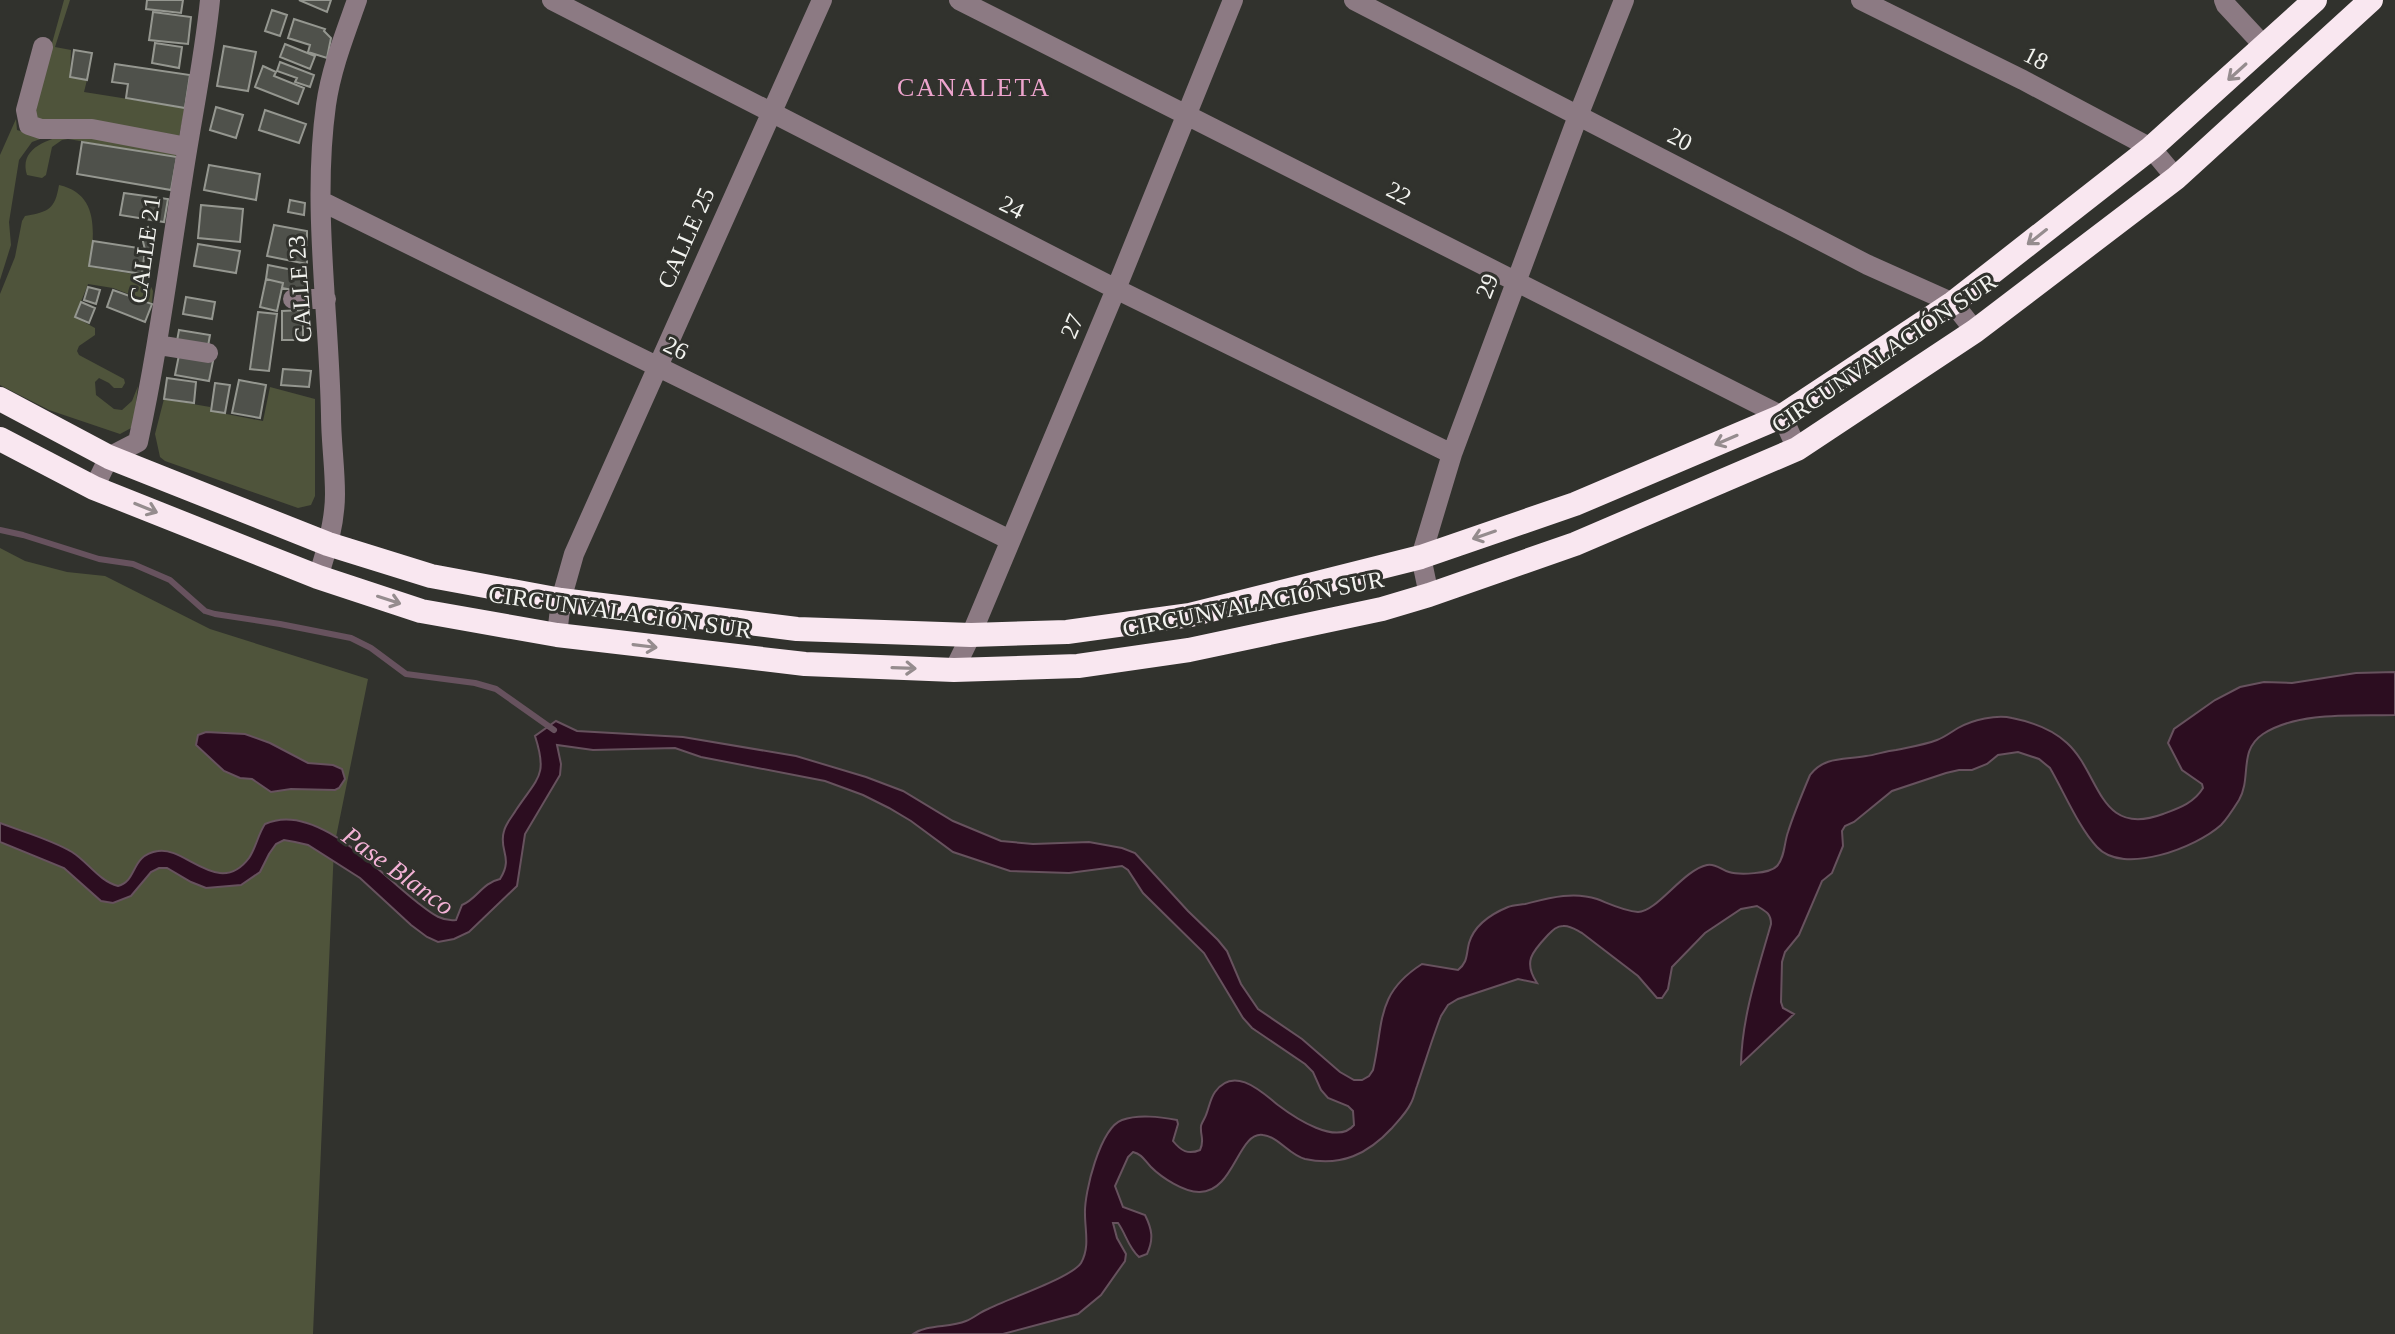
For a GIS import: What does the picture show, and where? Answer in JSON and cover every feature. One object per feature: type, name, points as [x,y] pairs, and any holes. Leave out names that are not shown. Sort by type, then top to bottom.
[{"type":"highway","name":"CIRCUNVALACIÓN SUR","points":[[0,399],[109,457],[328,544],[431,576],[561,600],[797,629],[971,635],[1067,632],[1190,615],[1421,557],[1575,504],[1782,416],[1953,303],[2151,148],[2315,0]]},
{"type":"highway","name":"CIRCUNVALACIÓN SUR","points":[[0,439],[94,488],[318,577],[421,611],[557,635],[805,664],[954,670],[1078,666],[1189,650],[1382,609],[1429,595],[1575,544],[1797,449],[1975,331],[2176,178],[2371,0]]},
{"type":"street","name":"CALLE 21","points":[[94,488],[109,457],[138,442],[158,345],[187,147],[204,59],[210,0]]},
{"type":"street","name":"CALLE 23","points":[[318,577],[328,544],[335,495],[321,145],[338,53],[357,0]]},
{"type":"street","name":"24","points":[[552,0],[1116,289],[1452,454]]},
{"type":"street","name":"CALLE 25","points":[[557,635],[561,600],[574,554],[822,0]]},
{"type":"street","name":"22","points":[[959,0],[1782,416]]},
{"type":"street","name":"27","points":[[954,670],[1116,289],[1233,0]]},
{"type":"street","name":"20","points":[[1354,0],[1868,265],[1953,303],[1975,331]]},
{"type":"street","name":"29","points":[[1429,595],[1421,557],[1452,454],[1624,0]]},
{"type":"street","name":"18","points":[[1861,0],[2151,148],[2176,178]]},
{"type":"street","points":[[2224,0],[2265,47]]},
{"type":"street","points":[[43,47],[26,110],[29,125],[41,129],[92,129],[187,147]]},
{"type":"street","name":"26","points":[[321,201],[1010,540]]},
{"type":"street","points":[[293,299],[326,299]]},
{"type":"street","points":[[158,345],[208,353]]},
{"type":"street","points":[[1782,416],[1797,449]]},
{"type":"green space","points":[[64,0],[70,0],[55,47],[71,50],[70,77],[87,80],[84,92],[185,108],[179,136],[40,122],[33,112]]},
{"type":"green space","points":[[16,119],[17,130],[43,138],[32,142],[19,160],[9,222],[11,245],[0,280],[0,155]]},
{"type":"green space","points":[[72,134],[175,154],[177,157],[68,139],[52,147],[46,175],[42,178],[27,175],[25,165],[32,151],[46,141]]},
{"type":"green space","points":[[59,185],[82,197],[88,206],[93,229],[90,267],[146,276],[153,291],[152,303],[113,288],[88,284],[75,317],[95,328],[95,335],[79,346],[79,355],[124,379],[122,388],[114,388],[99,378],[95,382],[96,395],[114,409],[122,410],[132,401],[138,386],[133,427],[120,434],[49,410],[0,385],[0,294],[15,257],[22,221],[25,216],[50,208]]},
{"type":"green space","points":[[270,387],[315,399],[315,496],[311,505],[298,508],[160,457],[155,434],[164,399],[263,421]]},
{"type":"green space","points":[[0,548],[25,561],[67,572],[105,576],[210,629],[368,679],[334,847],[313,1334],[0,1334]]},
{"type":"shaded area","points":[[2395,672],[2395,715],[2310,718],[2293,721],[2263,734],[2251,748],[2243,791],[2223,823],[2195,842],[2160,855],[2124,859],[2109,855],[2097,847],[2078,820],[2050,768],[2039,759],[2018,752],[1998,755],[1972,770],[1946,773],[1892,791],[1842,831],[1843,846],[1832,873],[1822,881],[1799,935],[1785,952],[1782,962],[1781,1002],[1783,1008],[1794,1014],[1741,1064],[1748,1011],[1771,924],[1765,911],[1757,906],[1741,909],[1705,933],[1672,967],[1668,989],[1662,998],[1657,998],[1638,976],[1582,933],[1568,926],[1558,927],[1531,958],[1531,969],[1537,983],[1518,979],[1448,1005],[1441,1016],[1409,1106],[1383,1137],[1363,1151],[1342,1160],[1318,1161],[1299,1157],[1269,1136],[1255,1136],[1247,1142],[1220,1183],[1211,1190],[1199,1192],[1167,1180],[1133,1152],[1115,1186],[1123,1207],[1145,1215],[1151,1234],[1147,1254],[1139,1257],[1118,1223],[1113,1223],[1126,1254],[1125,1261],[1101,1295],[1078,1314],[1003,1334],[913,1334],[966,1321],[1065,1275],[1081,1263],[1086,1245],[1085,1204],[1090,1177],[1107,1135],[1122,1120],[1157,1117],[1177,1120],[1173,1141],[1185,1151],[1200,1150],[1201,1125],[1213,1095],[1223,1084],[1239,1081],[1256,1088],[1295,1117],[1316,1128],[1337,1133],[1347,1131],[1354,1125],[1353,1111],[1328,1098],[1305,1064],[1252,1028],[1243,1018],[1204,953],[1143,893],[1122,866],[1069,873],[1010,871],[953,852],[889,808],[825,781],[701,757],[675,748],[593,750],[557,745],[560,775],[525,834],[517,886],[469,932],[438,942],[411,925],[360,878],[308,845],[295,842],[284,840],[276,844],[260,872],[241,885],[206,888],[167,868],[159,868],[151,872],[131,896],[113,903],[101,901],[64,868],[0,842],[0,823],[64,847],[105,880],[118,886],[129,879],[143,857],[158,851],[179,856],[214,872],[226,873],[238,869],[249,858],[265,824],[285,819],[305,822],[347,844],[440,918],[456,920],[462,905],[500,879],[506,865],[503,843],[505,828],[535,783],[541,768],[535,736],[556,721],[577,731],[683,737],[796,756],[903,791],[953,821],[1001,841],[1033,844],[1089,842],[1135,853],[1227,951],[1241,984],[1258,1009],[1302,1039],[1340,1072],[1354,1080],[1362,1080],[1373,1070],[1384,1011],[1396,987],[1422,964],[1458,970],[1465,961],[1471,937],[1490,917],[1510,906],[1570,895],[1597,899],[1638,912],[1653,905],[1689,874],[1707,865],[1740,873],[1773,869],[1782,858],[1790,825],[1810,775],[1828,762],[1927,743],[1985,718],[2012,718],[2041,727],[2061,738],[2078,756],[2103,799],[2113,810],[2125,817],[2142,819],[2180,807],[2195,798],[2203,788],[2182,770],[2168,743],[2174,729],[2215,700],[2240,687],[2264,682],[2292,683],[2356,673]]},
{"type":"shaded area","points":[[206,732],[245,734],[308,763],[342,769],[345,779],[335,790],[271,792],[252,779],[224,771],[196,745],[198,735]]},
{"type":"building","points":[[147,0],[183,0],[181,13],[146,9]]},
{"type":"building","points":[[299,0],[331,0],[327,12]]},
{"type":"building","points":[[272,10],[287,15],[280,36],[265,31]]},
{"type":"building","points":[[153,12],[191,17],[188,44],[149,40]]},
{"type":"building","points":[[294,19],[325,29],[331,38],[327,58],[308,52],[310,45],[288,38]]},
{"type":"building","points":[[155,43],[182,47],[179,68],[152,63]]},
{"type":"building","points":[[285,44],[315,56],[310,69],[280,57]]},
{"type":"building","points":[[224,46],[256,52],[248,91],[217,86]]},
{"type":"building","points":[[74,50],[92,53],[87,80],[70,77]]},
{"type":"building","points":[[280,62],[314,75],[310,87],[295,82],[297,78],[277,71]]},
{"type":"building","points":[[115,64],[190,75],[185,108],[126,98],[128,84],[112,82]]},
{"type":"building","points":[[263,66],[276,72],[274,76],[304,88],[298,104],[255,87]]},
{"type":"building","points":[[216,107],[243,115],[236,138],[210,130]]},
{"type":"building","points":[[265,110],[306,124],[299,143],[259,130]]},
{"type":"building","points":[[82,142],[177,157],[171,190],[77,174]]},
{"type":"building","points":[[209,165],[260,174],[256,200],[204,190]]},
{"type":"building","points":[[124,193],[168,199],[164,222],[120,215]]},
{"type":"building","points":[[290,200],[305,203],[304,215],[288,212]]},
{"type":"building","points":[[201,205],[243,209],[240,242],[198,238]]},
{"type":"building","points":[[274,225],[307,231],[307,264],[267,256]]},
{"type":"building","points":[[148,227],[153,253],[146,254],[140,229]]},
{"type":"building","points":[[93,241],[145,249],[142,274],[89,266]]},
{"type":"building","points":[[198,244],[240,251],[236,273],[194,266]]},
{"type":"building","points":[[268,265],[308,273],[304,292],[282,288],[283,283],[266,279]]},
{"type":"building","points":[[266,279],[283,283],[277,311],[260,307]]},
{"type":"building","points":[[88,287],[100,290],[96,304],[84,300]]},
{"type":"building","points":[[113,290],[152,304],[145,322],[107,307]]},
{"type":"building","points":[[186,297],[215,302],[212,319],[183,314]]},
{"type":"building","points":[[81,302],[95,308],[89,323],[75,317]]},
{"type":"building","points":[[303,310],[303,340],[282,340],[282,311]]},
{"type":"building","points":[[258,312],[277,314],[269,371],[250,369]]},
{"type":"building","points":[[179,330],[210,335],[208,346],[177,341]]},
{"type":"building","points":[[179,355],[213,361],[209,381],[175,375]]},
{"type":"building","points":[[283,369],[311,371],[309,387],[281,385]]},
{"type":"building","points":[[167,378],[196,382],[194,403],[164,399]]},
{"type":"building","points":[[239,380],[266,385],[260,418],[232,413]]},
{"type":"building","points":[[215,383],[230,385],[225,413],[211,411]]},
{"type":"waterway","points":[[0,530],[99,559],[133,564],[170,580],[205,611],[351,638],[371,648],[406,674],[475,683],[496,689],[554,730]]},
{"type":"district","name":"CANALETA","points":[[974,87]]},
{"type":"water label","name":"Pase Blanco","points":[[398,871]]}]
